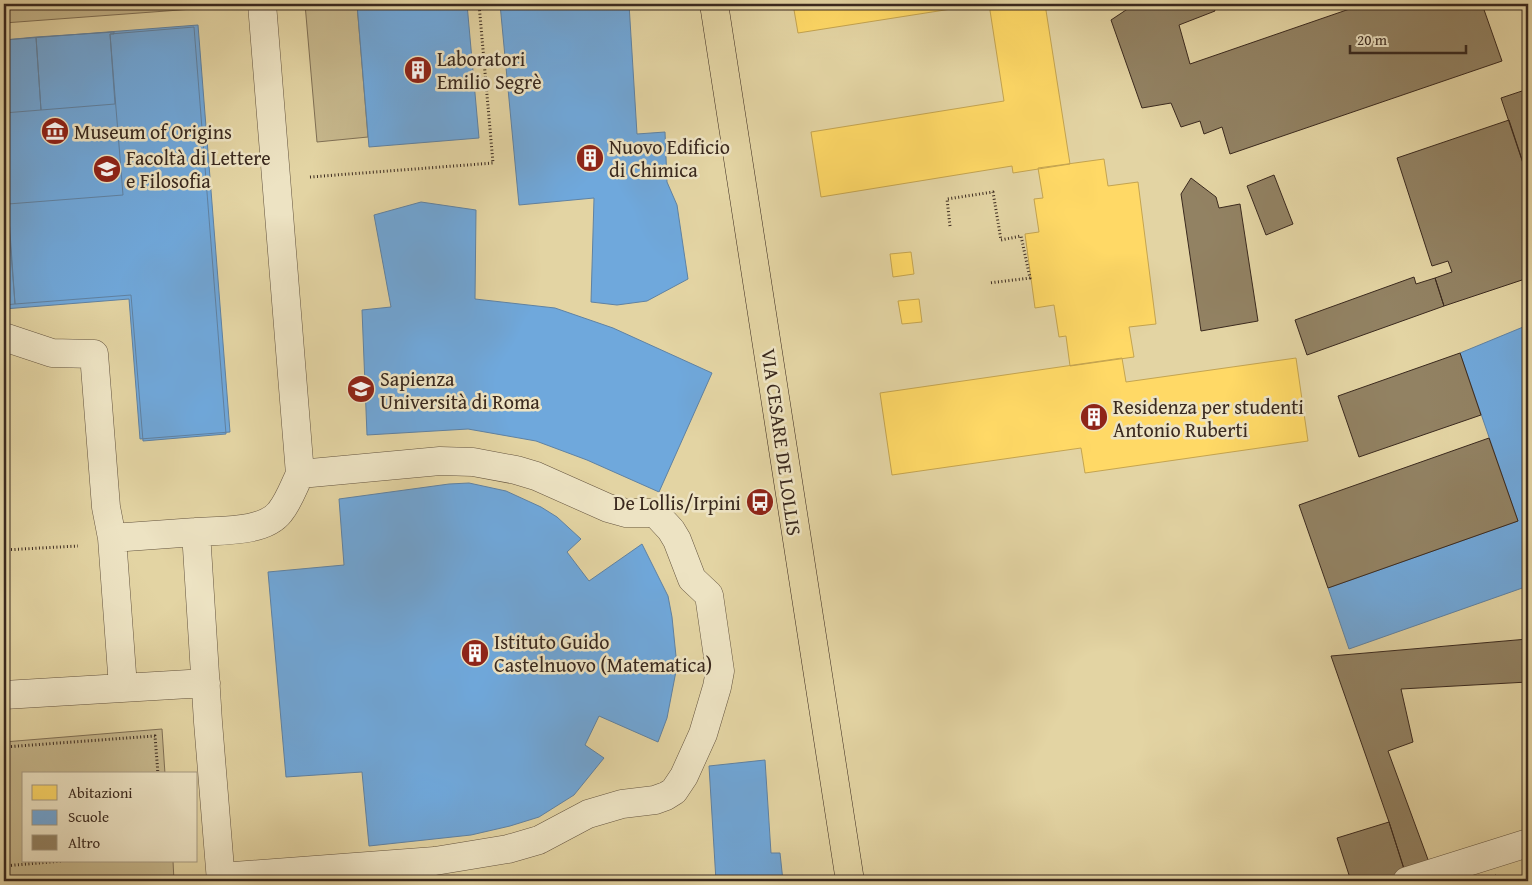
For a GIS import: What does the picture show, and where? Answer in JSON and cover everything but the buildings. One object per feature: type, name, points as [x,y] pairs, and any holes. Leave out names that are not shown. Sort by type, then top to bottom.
[{"type":"main road","name":"VIA CESARE DE LOLLIS","points":[[714,4],[850,881]]},
{"type":"street","points":[[112,541],[238,529],[258,525],[272,520],[281,511],[300,474],[262,4]]},
{"type":"street","points":[[4,336],[52,353],[94,354],[106,507],[112,541],[123,687]]},
{"type":"street","points":[[196,532],[221,879],[435,861],[508,849],[540,840],[588,814],[622,804],[655,800],[666,796],[674,790],[684,776],[703,734],[720,671],[709,594],[692,579],[677,540],[671,530],[658,516],[626,513],[608,508],[536,476],[516,470],[473,462],[440,460],[300,474]]},
{"type":"street","points":[[4,695],[206,683]]},
{"type":"street","points":[[1407,881],[1528,843]]},
{"type":"path","points":[[277,179],[493,164],[479,4]]},
{"type":"path","points":[[950,226],[946,199],[993,192],[1001,240],[1021,236],[1030,278],[989,283]]},
{"type":"path","points":[[4,550],[112,541]]},
{"type":"path","points":[[4,747],[155,736],[158,772]]},
{"type":"path","points":[[4,866],[50,862]]},
{"type":"shaded area","points":[[4,4],[219,4],[220,7],[4,23]]},
{"type":"shaded area","points":[[305,4],[357,4],[368,137],[317,142]]},
{"type":"shaded area","points":[[162,729],[165,772],[22,772],[22,862],[173,862],[174,881],[4,881],[4,742]]},
{"type":"place","name":"Laboratori Emilio Segrè","points":[[418,70]]},
{"type":"place","name":"Museum of Origins","points":[[55,131]]},
{"type":"place","name":"Nuovo Edificio di Chimica","points":[[590,158]]},
{"type":"place","name":"Facoltà di Lettere e Filosofia","points":[[107,169]]},
{"type":"place","name":"Sapienza Università di Roma","points":[[361,389]]},
{"type":"place","name":"Residenza per studenti Antonio Ruberti","points":[[1094,417]]},
{"type":"place","name":"De Lollis/Irpini","points":[[760,502]]},
{"type":"place","name":"Istituto Guido Castelnuovo (Matematica)","points":[[475,653]]}]
